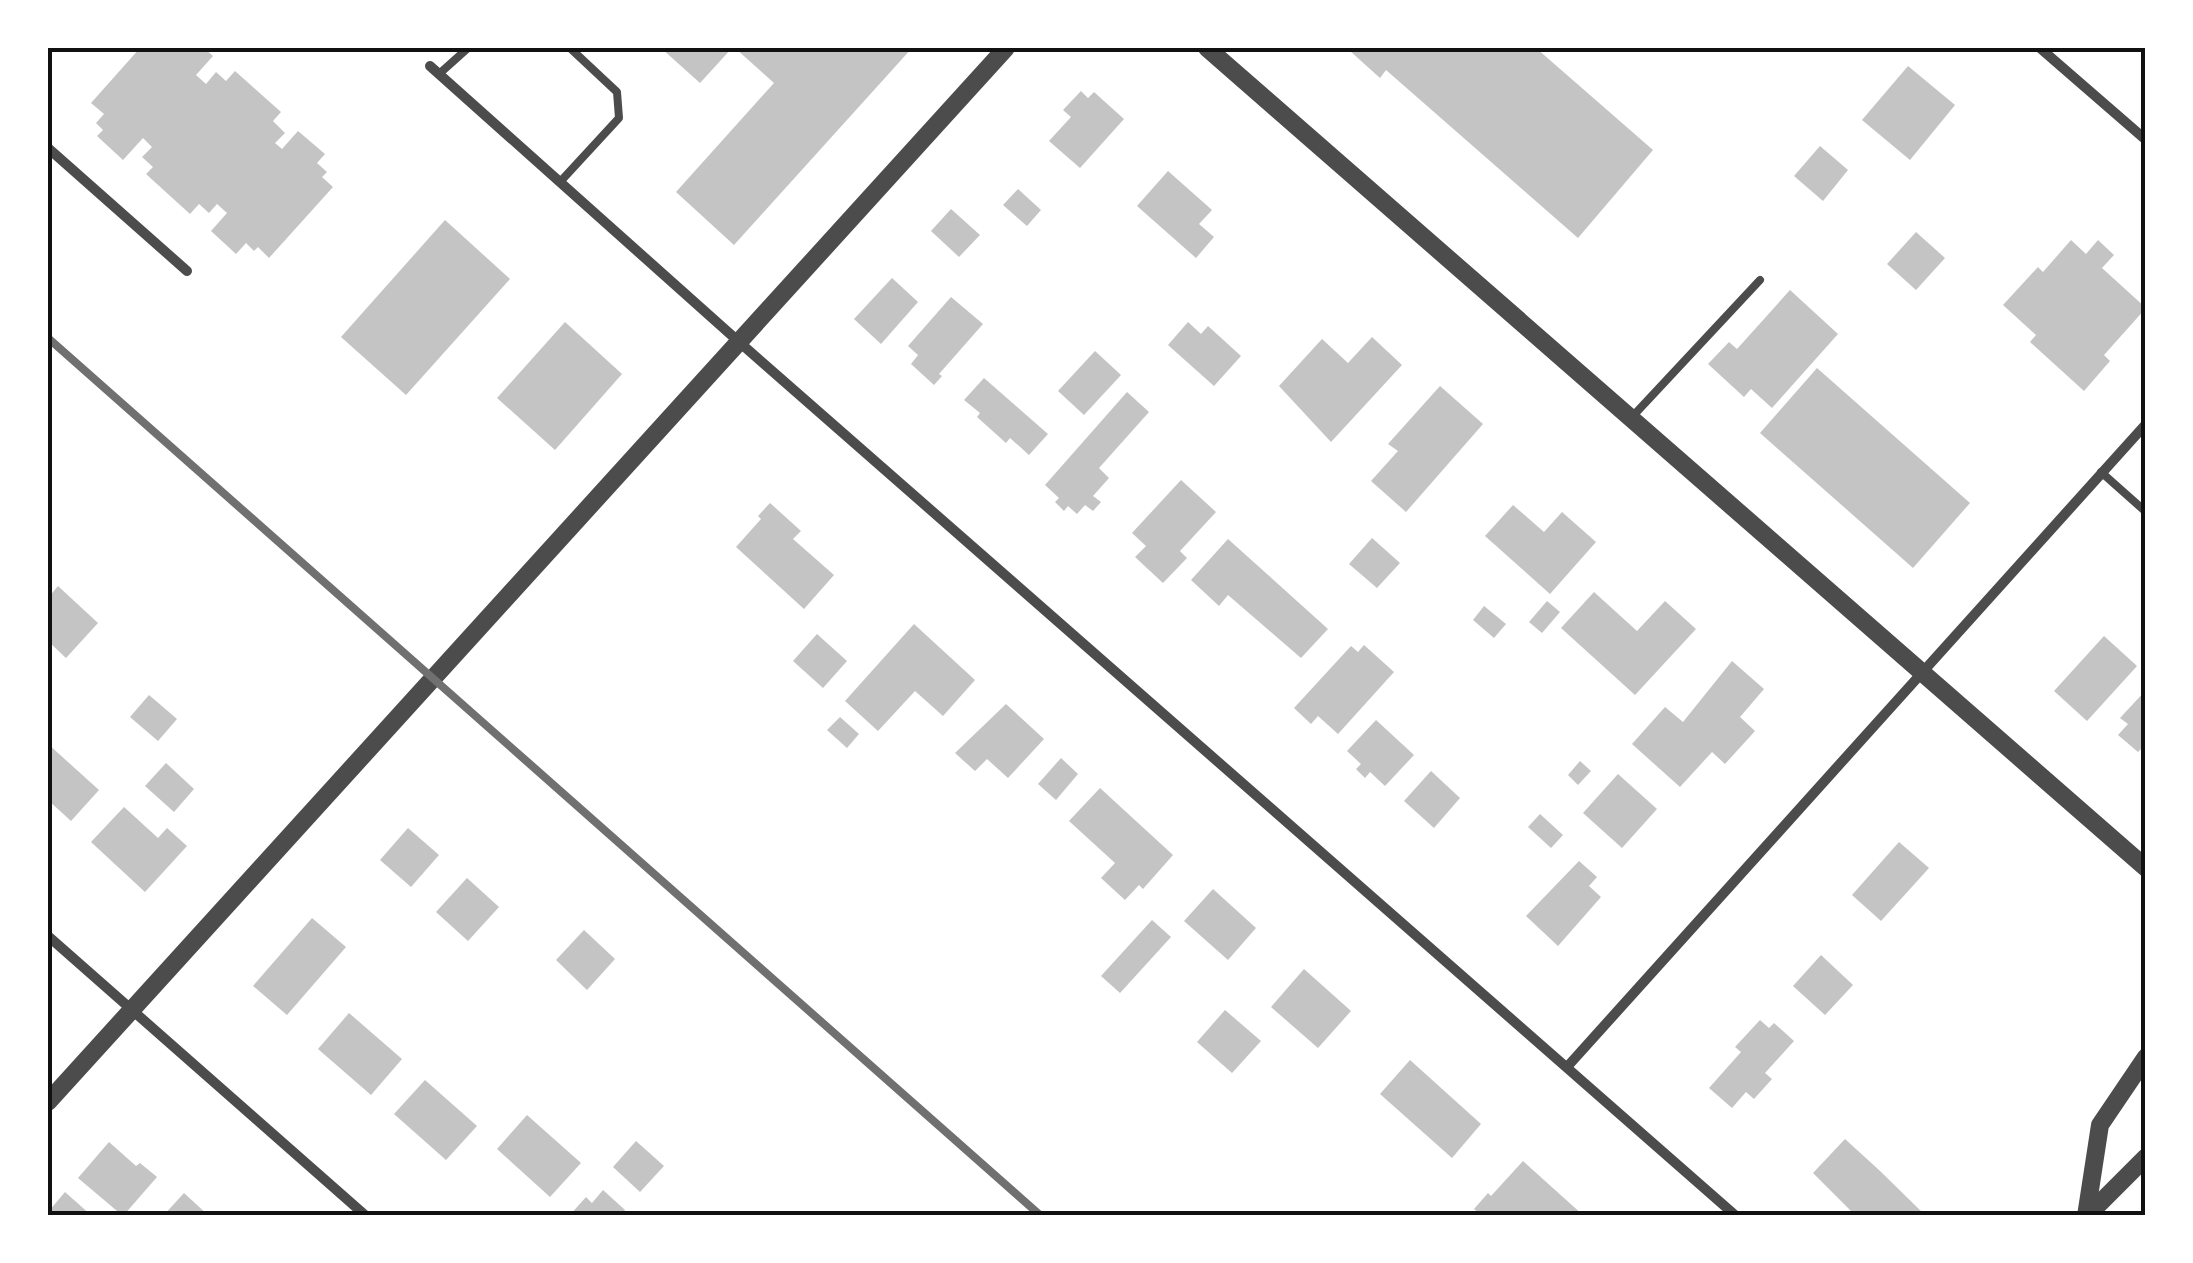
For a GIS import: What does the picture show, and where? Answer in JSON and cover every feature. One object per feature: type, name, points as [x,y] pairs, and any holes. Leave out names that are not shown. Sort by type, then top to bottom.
[{"type":"street","points":[[48,1102],[1006,48]]},
{"type":"street","points":[[1207,48],[2146,868]]},
{"type":"street","points":[[2040,48],[2146,140]]},
{"type":"street","points":[[435,70],[1736,1216]]},
{"type":"street","points":[[48,148],[187,271]]},
{"type":"street","points":[[1567,1067],[2146,424]]},
{"type":"street","points":[[48,936],[366,1216]]},
{"type":"street","points":[[2086,1216],[2100,1125],[2146,1057]]},
{"type":"street","points":[[2086,1216],[2146,1158]]},
{"type":"lane","points":[[435,70],[468,48]]},
{"type":"lane","points":[[560,182],[619,118],[617,92],[570,48]]},
{"type":"lane","points":[[1632,417],[1760,280]]},
{"type":"lane","points":[[2101,472],[2146,512]]},
{"type":"building","points":[[140,48],[204,48],[213,56],[196,75],[206,84],[216,72],[226,81],[235,71],[281,112],[273,121],[285,133],[275,143],[282,149],[298,131],[325,154],[317,163],[327,172],[322,177],[333,187],[269,258],[258,247],[254,251],[246,243],[236,254],[211,231],[227,213],[217,204],[209,213],[199,204],[190,214],[146,174],[153,167],[142,157],[152,147],[143,138],[123,160],[97,136],[103,130],[96,123],[104,114],[91,103]]},
{"type":"building","points":[[661,48],[732,48],[700,83]]},
{"type":"building","points":[[735,48],[912,48],[734,245],[676,192],[774,83]]},
{"type":"building","points":[[1536,48],[1653,150],[1578,238],[1386,70],[1380,78],[1350,51]]},
{"type":"building","points":[[1908,66],[1955,105],[1910,160],[1862,120]]},
{"type":"building","points":[[1081,91],[1088,98],[1094,92],[1124,119],[1080,168],[1049,141],[1071,117],[1063,110]]},
{"type":"building","points":[[1820,146],[1848,170],[1823,201],[1794,176]]},
{"type":"building","points":[[1168,171],[1212,210],[1199,224],[1214,237],[1196,258],[1137,206]]},
{"type":"building","points":[[1018,189],[1041,210],[1027,226],[1003,205]]},
{"type":"building","points":[[951,209],[980,235],[959,257],[931,231]]},
{"type":"building","points":[[445,220],[510,279],[406,395],[341,337]]},
{"type":"building","points":[[1916,232],[1945,258],[1916,290],[1887,264]]},
{"type":"building","points":[[2071,240],[2086,254],[2098,240],[2114,255],[2102,268],[2146,308],[2104,355],[2110,361],[2084,391],[2030,342],[2036,335],[2003,305],[2038,267],[2043,272]]},
{"type":"building","points":[[892,278],[918,302],[881,344],[854,319]]},
{"type":"building","points":[[1790,290],[1838,334],[1772,408],[1751,389],[1744,397],[1708,364],[1729,342],[1737,349]]},
{"type":"building","points":[[951,297],[983,324],[934,385],[911,364],[918,355],[908,346]]},
{"type":"building","points":[[565,322],[622,374],[555,450],[497,398]]},
{"type":"building","points":[[1188,322],[1201,334],[1208,326],[1241,356],[1214,386],[1168,345]]},
{"type":"building","points":[[1372,337],[1402,365],[1331,442],[1279,386],[1322,339],[1348,363]]},
{"type":"building","points":[[1095,351],[1121,375],[1084,415],[1058,391]]},
{"type":"building","points":[[1817,368],[1970,503],[1913,568],[1760,433]]},
{"type":"building","points":[[984,378],[1048,434],[1029,455],[1010,438],[1006,443],[964,400]]},
{"type":"building","points":[[1440,386],[1483,424],[1406,512],[1371,481],[1398,451],[1388,444]]},
{"type":"building","points":[[1127,392],[1149,412],[1099,468],[1109,478],[1093,496],[1101,502],[1093,511],[1085,505],[1077,514],[1068,506],[1064,511],[1055,502],[1059,498],[1045,485]]},
{"type":"building","points":[[1181,480],[1216,512],[1180,551],[1187,558],[1163,583],[1135,557],[1146,546],[1132,533]]},
{"type":"building","points":[[770,503],[801,531],[793,539],[834,575],[804,609],[736,547]]},
{"type":"building","points":[[1513,505],[1544,532],[1562,512],[1596,542],[1550,594],[1485,536]]},
{"type":"building","points":[[1372,538],[1400,563],[1377,588],[1349,564]]},
{"type":"building","points":[[1228,539],[1328,629],[1301,658],[1228,595],[1219,606],[1191,580]]},
{"type":"building","points":[[58,586],[98,623],[66,658],[48,641],[48,598]]},
{"type":"building","points":[[1594,592],[1637,631],[1665,601],[1696,629],[1635,695],[1561,628]]},
{"type":"building","points":[[1547,601],[1560,612],[1542,633],[1529,622]]},
{"type":"building","points":[[1484,606],[1506,624],[1494,638],[1473,620]]},
{"type":"building","points":[[914,624],[975,680],[943,716],[915,691],[878,731],[845,701]]},
{"type":"building","points":[[817,634],[847,661],[823,688],[793,661]]},
{"type":"building","points":[[2104,636],[2137,666],[2087,721],[2054,691]]},
{"type":"building","points":[[1364,645],[1394,672],[1338,734],[1318,716],[1311,724],[1294,708],[1351,646],[1358,652]]},
{"type":"building","points":[[1732,661],[1764,689],[1740,717],[1755,731],[1725,764],[1712,752],[1680,787],[1632,744],[1665,707],[1683,722]]},
{"type":"building","points":[[2146,690],[2146,744],[2138,752],[2118,735],[2128,724],[2120,718]]},
{"type":"building","points":[[149,695],[177,719],[158,741],[130,717]]},
{"type":"building","points":[[1006,704],[1044,739],[1008,778],[987,759],[975,771],[955,753]]},
{"type":"building","points":[[840,717],[859,734],[847,748],[827,730]]},
{"type":"building","points":[[1376,720],[1414,755],[1385,786],[1370,772],[1365,778],[1356,769],[1361,764],[1347,751]]},
{"type":"building","points":[[48,744],[99,790],[71,821],[48,800]]},
{"type":"building","points":[[1061,758],[1078,774],[1056,800],[1038,784]]},
{"type":"building","points":[[1580,761],[1591,771],[1578,785],[1568,775]]},
{"type":"building","points":[[166,763],[194,789],[174,812],[145,786]]},
{"type":"building","points":[[1431,771],[1460,798],[1434,828],[1404,801]]},
{"type":"building","points":[[1618,774],[1657,809],[1622,848],[1583,813]]},
{"type":"building","points":[[1100,788],[1173,855],[1143,889],[1139,885],[1125,900],[1101,878],[1115,863],[1069,821]]},
{"type":"building","points":[[124,807],[158,838],[167,828],[187,846],[145,892],[91,842]]},
{"type":"building","points":[[1540,814],[1563,835],[1551,848],[1528,827]]},
{"type":"building","points":[[408,828],[439,855],[411,887],[380,860]]},
{"type":"building","points":[[1899,842],[1929,868],[1881,921],[1852,895]]},
{"type":"building","points":[[1579,861],[1597,877],[1589,886],[1601,897],[1558,946],[1526,916]]},
{"type":"building","points":[[467,878],[499,907],[468,941],[436,912]]},
{"type":"building","points":[[1213,889],[1256,928],[1228,960],[1184,921]]},
{"type":"building","points":[[312,918],[346,947],[287,1015],[253,986]]},
{"type":"building","points":[[1152,920],[1171,937],[1120,993],[1101,976]]},
{"type":"building","points":[[584,930],[615,959],[587,990],[556,960]]},
{"type":"building","points":[[1821,955],[1853,985],[1825,1015],[1793,986]]},
{"type":"building","points":[[1304,969],[1351,1011],[1318,1048],[1271,1007]]},
{"type":"building","points":[[1225,1010],[1261,1041],[1232,1073],[1197,1042]]},
{"type":"building","points":[[349,1013],[402,1059],[371,1095],[318,1049]]},
{"type":"building","points":[[1760,1020],[1769,1028],[1774,1023],[1794,1041],[1765,1073],[1772,1079],[1754,1099],[1746,1092],[1732,1108],[1709,1088],[1741,1052],[1735,1047]]},
{"type":"building","points":[[1410,1060],[1481,1124],[1452,1158],[1380,1094]]},
{"type":"building","points":[[425,1080],[477,1126],[446,1160],[394,1114]]},
{"type":"building","points":[[527,1115],[581,1163],[550,1197],[497,1149]]},
{"type":"building","points":[[1845,1139],[1926,1216],[1856,1216],[1813,1173]]},
{"type":"building","points":[[636,1141],[664,1166],[640,1192],[613,1167]]},
{"type":"building","points":[[109,1142],[136,1166],[140,1163],[157,1177],[123,1216],[78,1178]]},
{"type":"building","points":[[1523,1161],[1584,1216],[1482,1216],[1474,1209]]},
{"type":"building","points":[[603,1190],[625,1210],[621,1216],[569,1216],[586,1197],[592,1203]]},
{"type":"building","points":[[65,1192],[92,1216],[54,1216],[49,1211]]},
{"type":"building","points":[[184,1193],[209,1216],[163,1216]]},
{"type":"railway","points":[[48,338],[1041,1216]]}]
